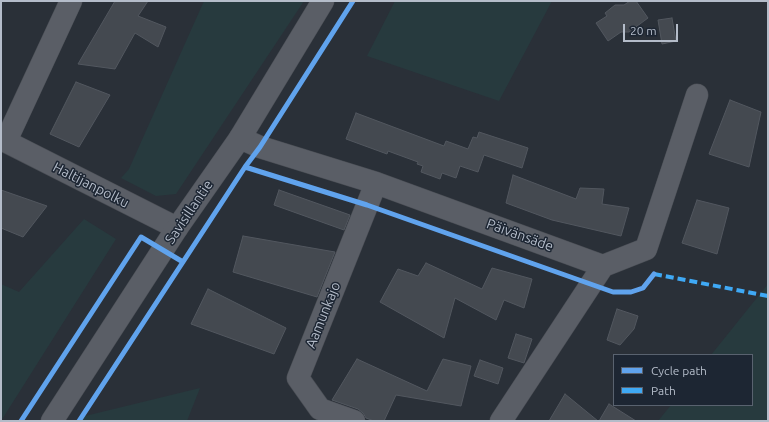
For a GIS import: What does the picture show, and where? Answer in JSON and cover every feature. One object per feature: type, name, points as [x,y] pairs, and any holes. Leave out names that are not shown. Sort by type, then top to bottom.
[{"type":"street","name":"Haltijanpolku","points":[[71,1],[3,140],[177,228]]},
{"type":"street","name":"Savisillantie","points":[[52,421],[177,228],[240,138],[323,1]]},
{"type":"street","points":[[501,421],[604,266],[646,249],[697,96]]},
{"type":"street","name":"Päivänsäde","points":[[240,138],[260,147],[376,183],[604,266]]},
{"type":"street","name":"Aamunkajo","points":[[354,421],[320,409],[298,378],[376,183]]},
{"type":"green space","points":[[204,1],[304,1],[176,194],[156,196],[121,178],[129,169]]},
{"type":"green space","points":[[395,1],[552,1],[499,101],[367,56]]},
{"type":"green space","points":[[84,219],[116,239],[1,421],[1,284],[19,292]]},
{"type":"green space","points":[[768,284],[768,421],[658,421],[670,406],[753,406],[753,354],[712,354]]},
{"type":"green space","points":[[200,388],[187,421],[79,421],[81,417]]},
{"type":"building","points":[[115,1],[148,1],[138,16],[166,27],[158,47],[135,33],[115,69],[78,64]]},
{"type":"building","points":[[630,1],[636,1],[648,18],[629,32],[621,32],[608,41],[596,23],[607,16],[605,13],[615,5],[624,5]]},
{"type":"building","points":[[672,18],[676,41],[662,44],[658,20]]},
{"type":"building","points":[[76,82],[110,95],[79,147],[50,134]]},
{"type":"building","points":[[730,100],[761,112],[749,167],[709,154]]},
{"type":"building","points":[[356,113],[444,146],[446,141],[468,149],[473,137],[477,138],[479,132],[528,148],[522,168],[484,155],[478,172],[460,166],[456,178],[442,173],[440,179],[421,172],[423,166],[417,164],[418,162],[388,151],[387,154],[346,139]]},
{"type":"building","points":[[513,175],[576,199],[580,188],[604,189],[602,204],[629,208],[621,236],[552,220],[506,203]]},
{"type":"building","points":[[1,190],[47,206],[23,237],[1,228]]},
{"type":"building","points":[[279,190],[350,215],[344,230],[274,205]]},
{"type":"building","points":[[697,200],[729,208],[717,254],[682,243]]},
{"type":"building","points":[[243,236],[335,252],[317,297],[233,272]]},
{"type":"building","points":[[426,263],[482,289],[492,268],[532,279],[524,308],[504,300],[496,320],[455,298],[444,338],[380,302],[398,269],[418,276]]},
{"type":"building","points":[[208,289],[286,328],[274,354],[191,324]]},
{"type":"building","points":[[617,309],[638,316],[634,329],[620,345],[607,340]]},
{"type":"building","points":[[516,334],[532,339],[524,363],[508,358]]},
{"type":"building","points":[[357,359],[427,391],[443,359],[471,366],[461,406],[396,395],[384,421],[374,421],[366,418],[358,409],[332,400]]},
{"type":"building","points":[[480,360],[503,368],[498,384],[474,376]]},
{"type":"building","points":[[565,394],[598,421],[549,421]]},
{"type":"building","points":[[609,404],[636,421],[599,421]]},
{"type":"marked path","points":[[654,274],[768,296]]},
{"type":"cycle path","points":[[79,421],[245,167],[260,147],[353,1]]},
{"type":"cycle path","points":[[245,167],[367,205],[613,292],[631,292],[643,288],[654,274]]},
{"type":"cycle path","points":[[21,421],[141,237],[183,262]]}]
